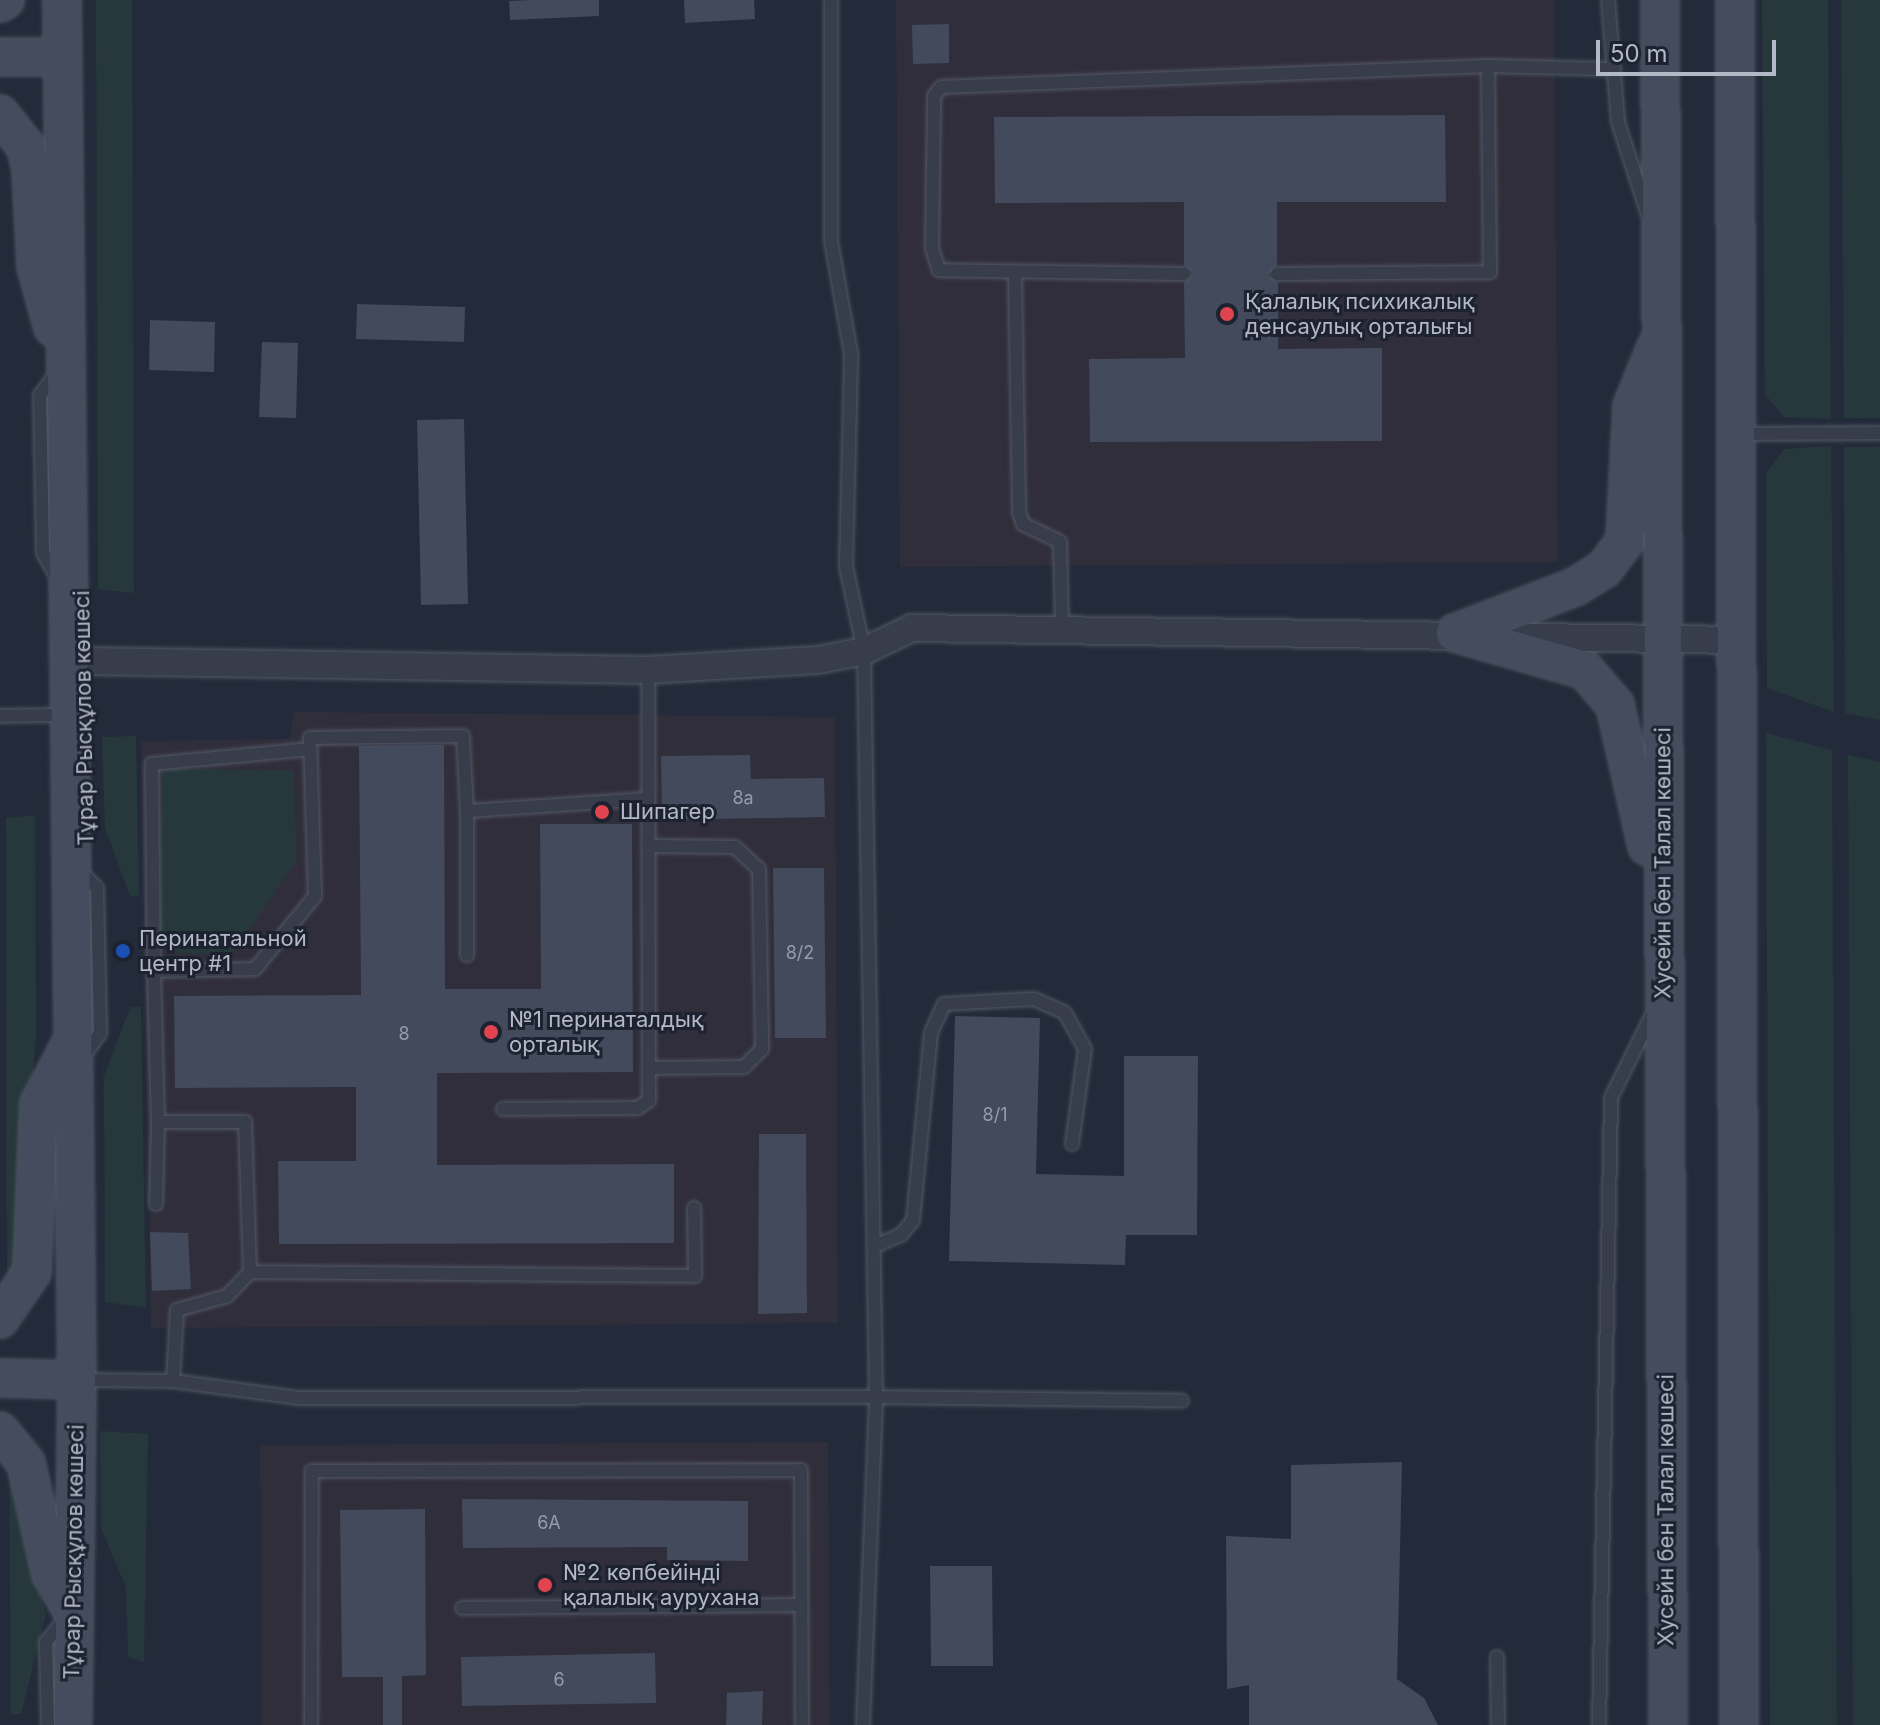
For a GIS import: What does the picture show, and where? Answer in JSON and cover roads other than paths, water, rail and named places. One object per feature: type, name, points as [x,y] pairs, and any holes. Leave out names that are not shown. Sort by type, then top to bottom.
[{"type":"street","name":"Тұрар Рысқұлов көшесі","points":[[62,0],[70,715],[80,1045]]},
{"type":"street","name":"Хусейн бен Талал көшесі","points":[[1660,0],[1664,639],[1662,994],[1668,1725]]},
{"type":"street","points":[[1735,0],[1739,1725]]},
{"type":"street","points":[[0,57],[62,57]]},
{"type":"street","name":"Тұрар Рысқұлов көшесі","points":[[62,57],[73,102],[86,877],[80,1045],[73,1725]]},
{"type":"street","points":[[0,114],[29,158],[36,266],[66,360]]},
{"type":"street","points":[[1455,633],[1575,587],[1604,569],[1625,541],[1632,406],[1663,330]]},
{"type":"street","points":[[83,661],[648,670],[864,651],[912,628],[1062,626],[1736,640]]},
{"type":"street","points":[[1455,633],[1585,670],[1615,705],[1662,913]]},
{"type":"street","points":[[0,1319],[32,1272],[39,1104],[80,1045]]},
{"type":"street","points":[[0,1378],[77,1380]]},
{"type":"street","points":[[0,1431],[26,1463],[51,1574],[72,1611]]},
{"type":"lane","points":[[831,0],[831,241],[851,354],[846,566],[864,651],[877,1245],[876,1397],[863,1725]]},
{"type":"lane","points":[[1608,0],[1608,69],[1663,265]]},
{"type":"lane","points":[[1184,274],[949,273],[934,260],[934,96],[941,87],[1488,66],[1608,69]]},
{"type":"lane","points":[[1277,274],[1490,272],[1488,66]]},
{"type":"lane","points":[[1015,275],[1019,512],[1023,524],[1060,542],[1062,626]]},
{"type":"lane","points":[[1735,434],[1880,433]]},
{"type":"lane","points":[[503,1109],[638,1108],[649,1100],[648,670]]},
{"type":"lane","points":[[0,716],[70,715]]},
{"type":"lane","points":[[154,971],[255,969],[294,930],[315,896],[310,738],[463,736],[467,811],[467,955]]},
{"type":"lane","points":[[156,1204],[158,1122],[152,764],[310,749]]},
{"type":"lane","points":[[467,811],[648,799]]},
{"type":"lane","points":[[648,846],[735,847],[759,869],[762,1049],[744,1067],[650,1068]]},
{"type":"lane","points":[[1599,1725],[1611,1098],[1662,994]]},
{"type":"lane","points":[[877,1245],[901,1235],[913,1220],[931,1033],[944,1004],[1034,999],[1065,1013],[1085,1049],[1072,1144]]},
{"type":"lane","points":[[158,1122],[245,1122],[250,1272],[227,1296],[177,1310],[173,1381]]},
{"type":"lane","points":[[250,1272],[695,1276],[694,1208]]},
{"type":"lane","points":[[77,1380],[173,1381],[298,1398],[876,1397],[1182,1401]]},
{"type":"lane","points":[[311,1725],[312,1471],[801,1470],[802,1725]]},
{"type":"lane","points":[[462,1608],[801,1605]]},
{"type":"lane","points":[[48,1725],[46,1642],[72,1611]]},
{"type":"lane","points":[[1497,1657],[1498,1725]]},
{"type":"place","name":"Қалалық психикалық денсаулық орталығы","points":[[1227,314]]},
{"type":"place","name":"Шипагер","points":[[602,812]]},
{"type":"place","name":"Перинатальной центр #1","points":[[123,951]]},
{"type":"place","name":"№1 перинаталдық орталық","points":[[491,1032]]},
{"type":"place","name":"№2 көпбейінді қалалық аурухана","points":[[545,1585]]}]
